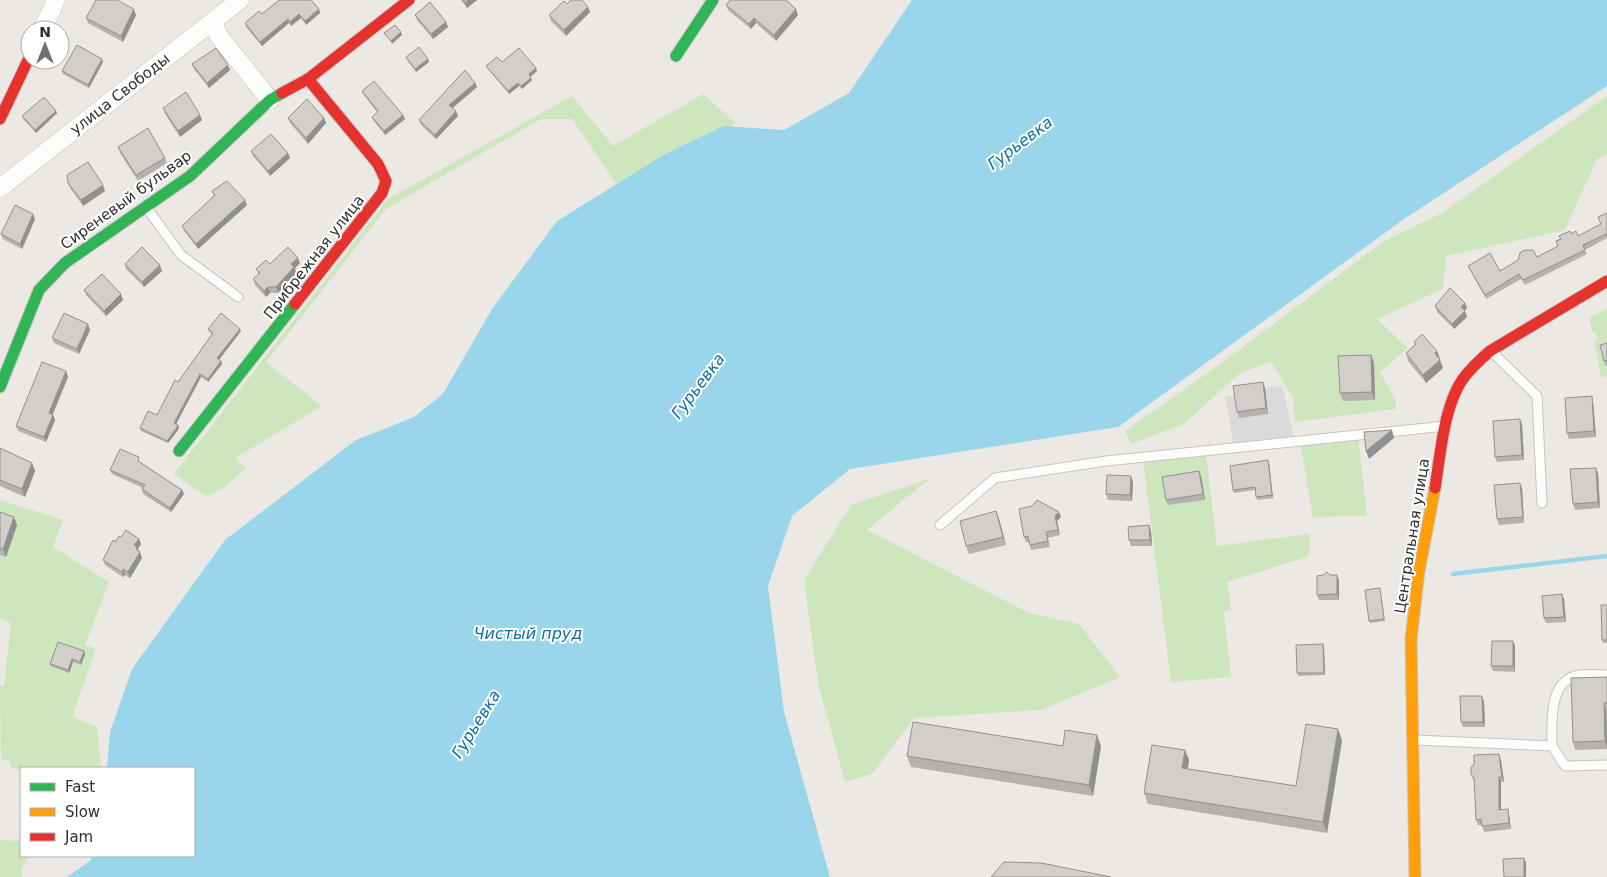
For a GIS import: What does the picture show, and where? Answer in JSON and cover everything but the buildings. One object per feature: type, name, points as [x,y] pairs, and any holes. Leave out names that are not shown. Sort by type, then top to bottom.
[{"type":"street","points":[[47,20],[56,0]]},
{"type":"street","name":"улица Свободы","points":[[0,188],[240,0]]},
{"type":"street","name":"Сиреневый бульвар","points":[[0,387],[40,290],[65,262],[190,176],[270,100],[308,79],[408,0]]},
{"type":"street","points":[[676,56],[713,0]]},
{"type":"street","points":[[214,22],[218,35],[270,100]]},
{"type":"street","points":[[0,119],[23,70]]},
{"type":"street","name":"Прибрежная улица","points":[[179,451],[382,193],[386,181],[378,164],[308,79]]},
{"type":"street","name":"Центральная улица","points":[[1415,877],[1411,639],[1419,571],[1446,426],[1457,389],[1475,364],[1490,350],[1607,281]]},
{"type":"lane","points":[[145,207],[182,255],[238,297]]},
{"type":"lane","points":[[1490,350],[1537,396],[1542,503]]},
{"type":"lane","points":[[940,525],[994,478],[1106,461],[1446,426]]},
{"type":"lane","points":[[1607,675],[1576,676],[1564,682],[1553,702],[1552,746],[1565,766],[1607,765]]},
{"type":"lane","points":[[1412,740],[1552,746]]},
{"type":"shaded area","points":[[1282,385],[1294,438],[1234,448],[1225,397]]},
{"type":"green space","points":[[703,94],[736,123],[668,161],[622,192],[572,119],[541,119],[386,209],[266,362],[322,406],[235,458],[246,468],[226,486],[207,497],[174,474],[388,199],[572,96],[613,146]]},
{"type":"green space","points":[[1607,96],[1607,154],[1597,159],[1565,230],[1446,256],[1443,289],[1377,319],[1408,348],[1380,372],[1395,399],[1396,409],[1295,422],[1293,398],[1271,361],[1239,374],[1184,424],[1131,444],[1125,431],[1223,362],[1384,241],[1442,213]]},
{"type":"green space","points":[[1607,309],[1607,376],[1601,378],[1594,341],[1598,339],[1595,333],[1593,333],[1589,318]]},
{"type":"green space","points":[[1358,434],[1367,516],[1313,517],[1300,442]]},
{"type":"green space","points":[[1206,453],[1217,546],[1309,534],[1310,547],[1307,557],[1227,582],[1231,610],[1224,612],[1231,677],[1171,682],[1143,460]]},
{"type":"green space","points":[[929,479],[867,530],[1029,613],[1079,624],[1120,677],[1041,710],[914,718],[872,774],[845,782],[818,683],[804,580],[851,505]]},
{"type":"green space","points":[[0,500],[63,520],[53,547],[109,582],[85,645],[96,649],[72,717],[97,727],[101,767],[20,767],[20,771],[11,767],[10,761],[1,759],[0,685],[4,687],[11,623],[0,619]]},
{"type":"green space","points":[[0,840],[20,841],[20,857],[28,857],[22,869],[22,877],[0,877]]},
{"type":"water","name":"Чистый пруд","points":[[912,0],[1607,0],[1607,86],[1404,219],[1118,427],[850,469],[792,516],[768,586],[784,712],[830,877],[67,877],[91,860],[92,857],[195,857],[195,767],[107,767],[110,732],[132,669],[225,540],[356,440],[414,417],[443,394],[492,309],[557,221],[667,153],[724,126],[784,130],[849,93]]},
{"type":"waterway","points":[[1453,574],[1607,556]]},
{"type":"traffic: fast","points":[[676,56],[713,0]]},
{"type":"traffic: fast","points":[[0,387],[39,290],[65,263],[190,176],[270,100],[282,93]]},
{"type":"traffic: fast","points":[[179,451],[295,304]]},
{"type":"traffic: slow","points":[[1415,877],[1411,639],[1419,571],[1435,488]]},
{"type":"traffic: jam","points":[[282,93],[308,79],[409,0]]},
{"type":"traffic: jam","points":[[0,119],[23,70]]},
{"type":"traffic: jam","points":[[295,304],[382,193],[386,181],[378,164],[308,79]]},
{"type":"traffic: jam","points":[[1435,488],[1448,412],[1457,389],[1467,373],[1490,351],[1607,281]]},
{"type":"water label","name":"Гурьевка","points":[[1020,143]]},
{"type":"water label","name":"Гурьевка","points":[[698,386]]},
{"type":"water label","name":"Гурьевка","points":[[476,724]]}]
